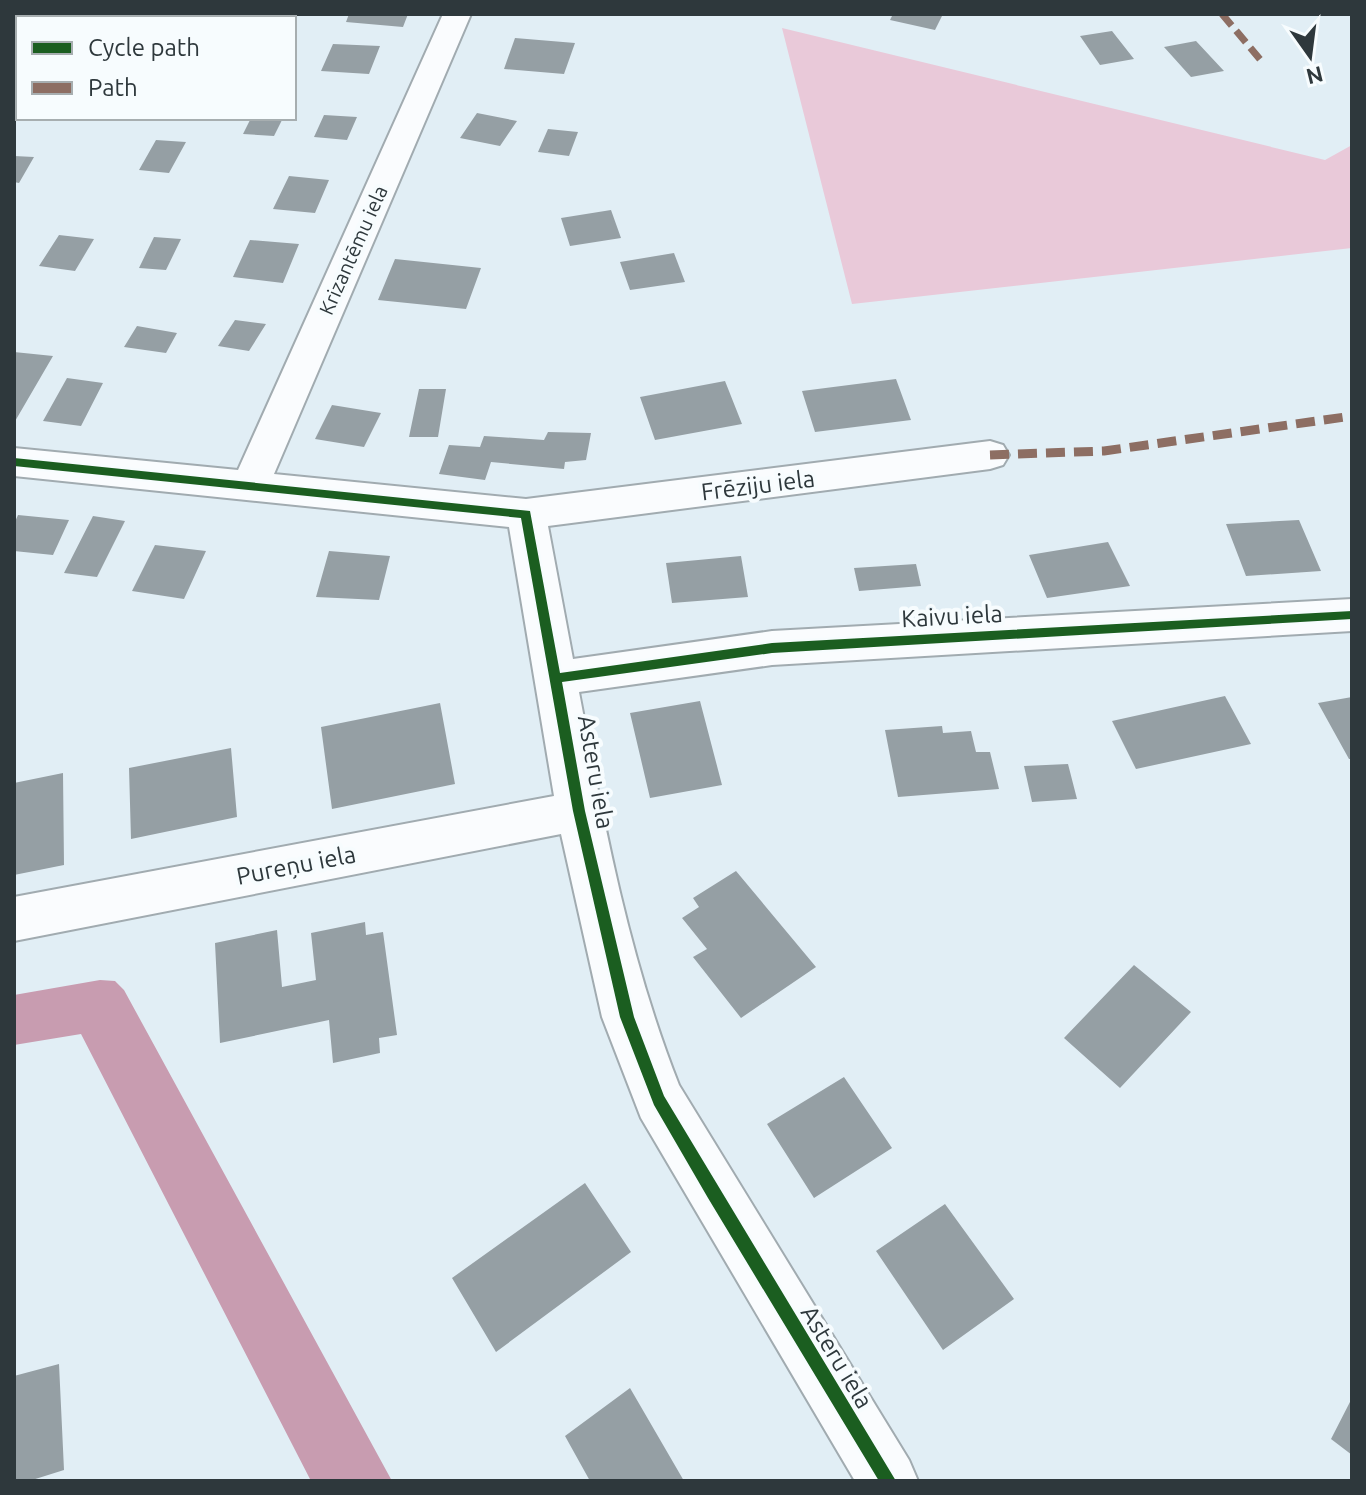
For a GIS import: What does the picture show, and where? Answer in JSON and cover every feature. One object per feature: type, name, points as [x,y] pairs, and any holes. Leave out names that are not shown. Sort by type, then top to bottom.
[{"type":"street","name":"Krizantēmu iela","points":[[250,486],[457,14]]},
{"type":"street","name":"Frēziju iela","points":[[526,514],[990,455]]},
{"type":"street","points":[[14,462],[526,514]]},
{"type":"street","name":"Asteru iela","points":[[526,514],[579,811],[627,1017],[659,1100],[888,1481]]},
{"type":"street","name":"Kaivu iela","points":[[557,678],[772,648],[1352,615]]},
{"type":"street","name":"Pureņu iela","points":[[14,919],[579,811]]},
{"type":"shaded area","points":[[782,28],[1325,160],[1352,145],[1352,248],[852,304]]},
{"type":"shaded area","points":[[100,980],[115,981],[124,990],[392,1481],[311,1481],[81,1034],[14,1045],[14,995]]},
{"type":"building","points":[[349,14],[408,14],[403,27],[346,22]]},
{"type":"building","points":[[893,14],[943,14],[935,30],[890,20]]},
{"type":"building","points":[[1112,31],[1134,59],[1100,65],[1080,36]]},
{"type":"building","points":[[515,38],[575,43],[564,74],[504,69]]},
{"type":"building","points":[[1196,41],[1224,71],[1191,77],[1164,47]]},
{"type":"building","points":[[333,44],[380,46],[369,74],[321,71]]},
{"type":"building","points":[[477,113],[517,121],[500,146],[460,138]]},
{"type":"building","points":[[324,115],[357,117],[347,140],[314,137]]},
{"type":"building","points":[[250,120],[282,120],[274,136],[243,134]]},
{"type":"building","points":[[548,129],[578,132],[569,156],[538,152]]},
{"type":"building","points":[[156,140],[186,142],[169,173],[139,170]]},
{"type":"building","points":[[14,156],[34,157],[19,183],[14,182]]},
{"type":"building","points":[[289,176],[329,180],[315,213],[273,209]]},
{"type":"building","points":[[611,210],[621,238],[570,246],[561,218]]},
{"type":"building","points":[[59,235],[94,239],[75,271],[39,266]]},
{"type":"building","points":[[154,237],[181,239],[166,270],[139,268]]},
{"type":"building","points":[[250,240],[299,244],[283,283],[233,277]]},
{"type":"building","points":[[674,253],[685,282],[630,290],[620,262]]},
{"type":"building","points":[[395,259],[481,268],[466,309],[378,300]]},
{"type":"building","points":[[235,320],[266,324],[249,351],[218,346]]},
{"type":"building","points":[[137,326],[177,333],[166,353],[124,347]]},
{"type":"building","points":[[14,352],[53,356],[14,423]]},
{"type":"building","points":[[67,378],[103,383],[81,426],[43,421]]},
{"type":"building","points":[[896,379],[911,420],[815,432],[802,391]]},
{"type":"building","points":[[725,381],[742,424],[655,440],[640,397]]},
{"type":"building","points":[[419,389],[446,389],[438,437],[409,437]]},
{"type":"building","points":[[332,405],[381,413],[364,447],[315,439]]},
{"type":"building","points":[[548,432],[591,433],[586,460],[565,462],[564,469],[491,462],[485,480],[439,474],[449,445],[480,447],[484,436],[544,440]]},
{"type":"building","points":[[18,515],[69,520],[53,555],[14,551],[14,524]]},
{"type":"building","points":[[93,516],[125,521],[97,577],[64,573]]},
{"type":"building","points":[[1299,520],[1321,571],[1246,576],[1226,524]]},
{"type":"building","points":[[1108,542],[1130,586],[1047,598],[1029,555]]},
{"type":"building","points":[[155,545],[206,551],[184,599],[132,591]]},
{"type":"building","points":[[329,551],[390,556],[379,600],[316,597]]},
{"type":"building","points":[[741,556],[748,597],[672,603],[666,563]]},
{"type":"building","points":[[916,564],[921,586],[859,591],[854,568]]},
{"type":"building","points":[[1225,696],[1251,744],[1136,769],[1112,721]]},
{"type":"building","points":[[1352,697],[1352,759],[1349,759],[1318,703]]},
{"type":"building","points":[[700,701],[722,785],[650,798],[630,713]]},
{"type":"building","points":[[440,703],[455,784],[332,809],[321,727]]},
{"type":"building","points":[[942,726],[943,733],[971,731],[976,752],[990,752],[999,789],[898,797],[885,730]]},
{"type":"building","points":[[231,748],[237,817],[131,839],[129,768]]},
{"type":"building","points":[[1068,764],[1077,799],[1032,802],[1024,766]]},
{"type":"building","points":[[63,773],[64,865],[14,875],[14,783]]},
{"type":"building","points":[[736,871],[816,967],[741,1018],[693,957],[707,949],[682,918],[699,907],[693,898]]},
{"type":"building","points":[[365,922],[366,935],[383,932],[397,1035],[379,1038],[380,1053],[333,1063],[329,1020],[220,1043],[215,943],[277,930],[282,987],[316,980],[311,933]]},
{"type":"building","points":[[1134,965],[1191,1012],[1120,1088],[1064,1038]]},
{"type":"building","points":[[844,1077],[892,1148],[814,1198],[767,1124]]},
{"type":"building","points":[[585,1183],[631,1252],[496,1352],[452,1278]]},
{"type":"building","points":[[945,1204],[1014,1299],[943,1350],[876,1251]]},
{"type":"building","points":[[59,1364],[64,1470],[29,1481],[14,1481],[14,1376]]},
{"type":"building","points":[[630,1388],[684,1481],[590,1481],[565,1436]]},
{"type":"building","points":[[1352,1398],[1352,1455],[1331,1439]]},
{"type":"marked path","points":[[1222,14],[1264,64]]},
{"type":"marked path","points":[[990,455],[1104,451],[1352,416]]},
{"type":"cycle path","points":[[14,462],[526,514],[579,811],[627,1017],[659,1100],[888,1481]]},
{"type":"cycle path","points":[[557,678],[772,648],[1352,615]]}]
